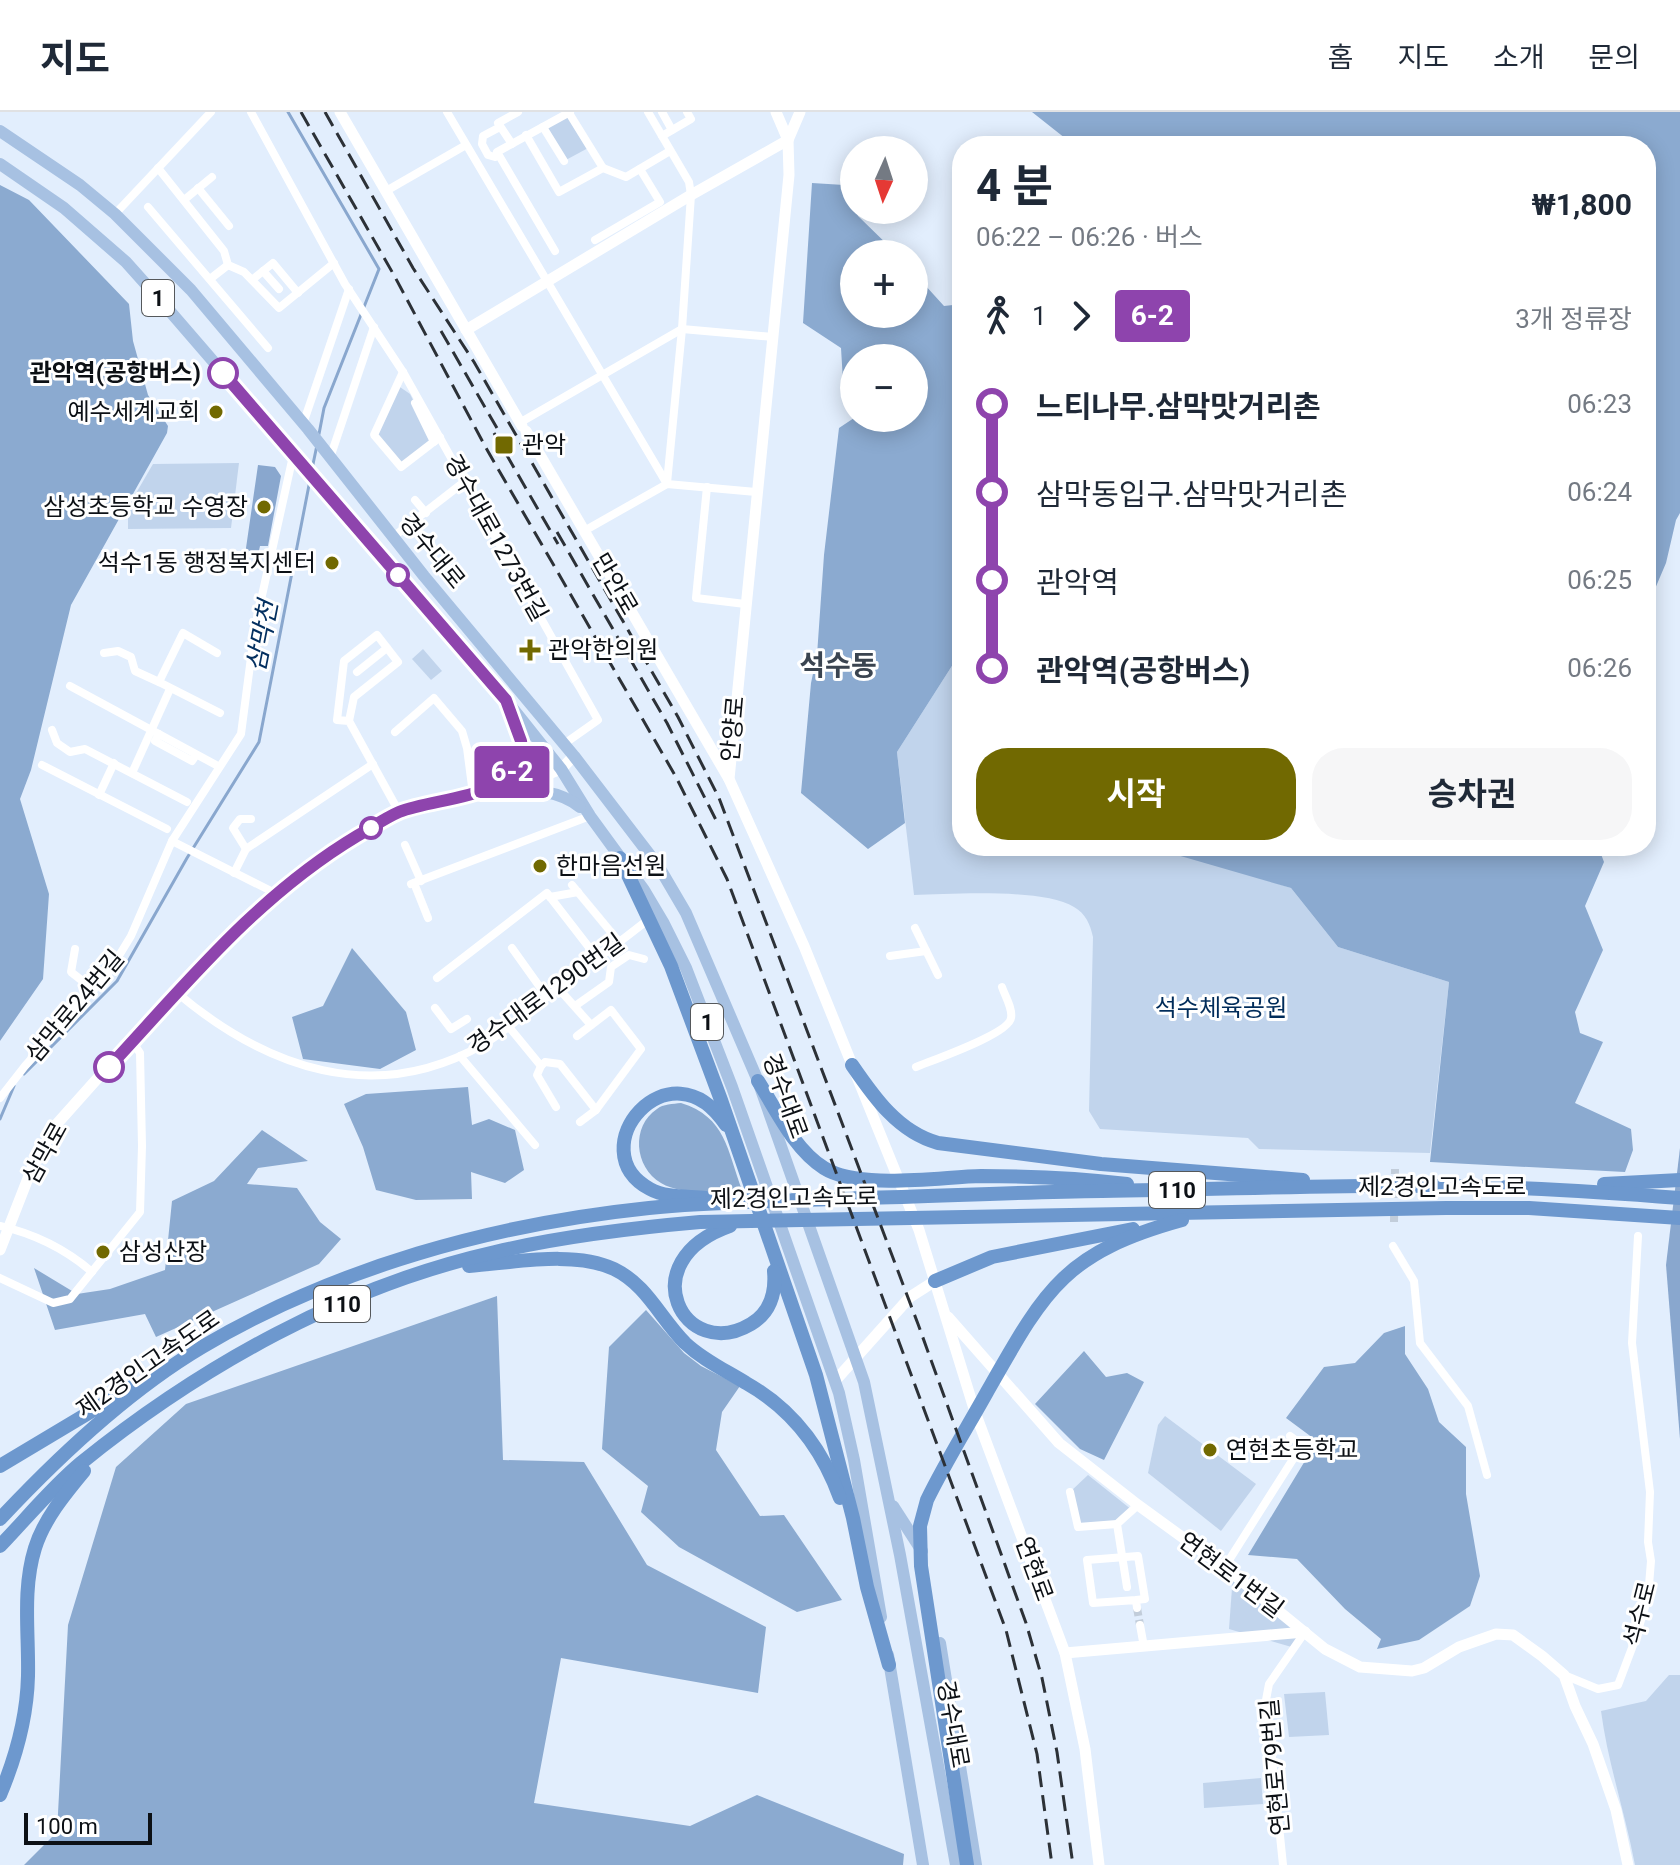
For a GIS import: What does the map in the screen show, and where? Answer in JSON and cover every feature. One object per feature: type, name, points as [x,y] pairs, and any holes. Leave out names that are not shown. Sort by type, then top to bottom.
[{"type":"highway","points":[[620,858],[671,966],[816,1375],[889,1665]]},
{"type":"highway","points":[[852,1065],[892,1116],[916,1134],[938,1143],[1101,1164],[1218,1171],[1363,1186]]},
{"type":"highway","points":[[758,1081],[796,1141],[815,1162],[832,1173],[859,1179],[983,1176],[1085,1179],[1183,1190]]},
{"type":"highway","points":[[735,1141],[721,1118],[708,1106],[687,1096],[673,1095],[653,1100],[636,1113],[627,1131],[625,1150],[633,1173],[651,1189],[664,1194],[746,1202]]},
{"type":"highway","points":[[1532,1188],[1680,1180]]},
{"type":"highway","name":"제2경인고속도로","points":[[0,1519],[108,1414],[198,1349],[268,1310],[370,1269],[424,1252],[566,1219],[651,1208],[746,1202],[1363,1186],[1532,1188],[1680,1198]]},
{"type":"highway","name":"제2경인고속도로","points":[[0,1546],[80,1464],[167,1397],[237,1356],[354,1299],[433,1269],[494,1252],[604,1232],[700,1222],[1529,1208],[1680,1218]]},
{"type":"highway","points":[[935,1281],[992,1257],[1028,1248],[1182,1220],[1277,1210]]},
{"type":"highway","points":[[967,1865],[920,1551],[920,1526],[927,1500],[1031,1315],[1053,1287],[1099,1251],[1140,1233],[1182,1220]]},
{"type":"highway","points":[[753,1221],[710,1233],[684,1255],[676,1271],[674,1285],[680,1310],[695,1325],[717,1332],[737,1330],[755,1322],[773,1298],[775,1282],[770,1247]]},
{"type":"highway","points":[[433,1269],[573,1260],[598,1264],[626,1276],[648,1294],[672,1329],[693,1350],[779,1405],[804,1431],[836,1486],[860,1553]]},
{"type":"highway","points":[[0,1466],[198,1349]]},
{"type":"highway","points":[[0,1795],[20,1737],[27,1699],[27,1601],[35,1547],[60,1502],[104,1447]]},
{"type":"main road","name":"1","points":[[0,131],[71,179],[115,214],[191,290],[329,457]]},
{"type":"main road","name":"1","points":[[0,164],[64,208],[126,262],[293,456]]},
{"type":"main road","name":"경수대로","points":[[293,456],[506,700],[561,769],[590,816],[644,890],[686,968],[732,1087],[835,1381],[854,1460],[923,1865]]},
{"type":"main road","name":"경수대로","points":[[329,457],[574,756],[659,867],[686,913],[758,1081],[864,1382],[890,1501],[956,1865]]},
{"type":"main road","points":[[491,789],[515,769],[523,757],[521,741],[506,700]]},
{"type":"main road","points":[[491,789],[534,790],[568,798],[590,816]]},
{"type":"main road","points":[[890,1501],[925,1554],[976,1865]]},
{"type":"street","points":[[115,214],[211,112]]},
{"type":"street","points":[[251,112],[350,291],[305,426]]},
{"type":"street","name":"만안로","points":[[340,112],[729,779]]},
{"type":"street","points":[[447,112],[667,484]]},
{"type":"street","points":[[512,144],[498,123],[518,112]]},
{"type":"street","points":[[555,251],[497,152],[570,112],[603,168],[626,177],[670,151]]},
{"type":"street","points":[[648,112],[689,182],[691,195],[667,484]]},
{"type":"street","points":[[662,112],[672,130]]},
{"type":"street","points":[[662,136],[691,119],[687,112]]},
{"type":"street","name":"안양로","points":[[776,112],[788,140],[789,175],[729,779],[804,946],[919,1230],[935,1281]]},
{"type":"street","points":[[466,330],[788,140],[800,112]]},
{"type":"street","points":[[495,157],[488,155],[482,144],[483,136],[500,127]]},
{"type":"street","points":[[543,127],[564,161]]},
{"type":"street","points":[[526,135],[559,192],[603,168]]},
{"type":"street","points":[[386,191],[466,145]]},
{"type":"street","points":[[158,168],[224,251],[228,265]]},
{"type":"street","points":[[595,240],[660,202],[640,169]]},
{"type":"street","points":[[184,200],[212,177]]},
{"type":"street","points":[[198,188],[229,226]]},
{"type":"street","points":[[148,207],[268,348]]},
{"type":"street","points":[[252,280],[273,263],[298,293]]},
{"type":"street","points":[[228,265],[244,272],[279,308],[334,263]]},
{"type":"street","points":[[210,279],[228,265]]},
{"type":"street","points":[[263,271],[279,289]]},
{"type":"street","name":"경수대로1273번길","points":[[350,291],[403,372],[437,440],[464,482],[598,720],[564,744]]},
{"type":"street","points":[[329,457],[373,325]]},
{"type":"street","points":[[523,426],[603,374],[682,329],[773,337]]},
{"type":"street","points":[[403,372],[374,435],[401,467],[437,440],[410,394]]},
{"type":"street","name":"삼막로24번길","points":[[2,1093],[109,972],[131,936],[172,841],[241,734],[255,627],[293,456]]},
{"type":"street","points":[[393,537],[464,482]]},
{"type":"street","points":[[584,531],[667,484],[756,492]]},
{"type":"street","points":[[707,487],[696,598],[745,604]]},
{"type":"street","points":[[415,500],[426,513]]},
{"type":"street","points":[[159,682],[183,633],[217,653]]},
{"type":"street","points":[[349,721],[337,720],[344,661],[377,635],[398,662],[354,697],[349,721],[399,812]]},
{"type":"street","points":[[357,672],[387,648]]},
{"type":"street","points":[[104,653],[118,651],[131,657],[135,671],[220,713]]},
{"type":"street","points":[[70,686],[218,766]]},
{"type":"street","points":[[132,773],[155,732],[170,689]]},
{"type":"street","points":[[340,694],[354,697]]},
{"type":"street","points":[[395,732],[434,698],[462,731],[473,794]]},
{"type":"street","points":[[52,730],[57,743],[70,752],[85,749],[187,802]]},
{"type":"street","name":"삼막로","points":[[0,1250],[4,1227],[55,1126],[218,947],[277,894],[336,849],[399,812],[537,779],[561,769],[574,756]]},
{"type":"street","points":[[99,795],[114,763]]},
{"type":"street","points":[[234,873],[246,849],[373,764]]},
{"type":"street","points":[[42,765],[167,829]]},
{"type":"street","points":[[415,883],[590,816]]},
{"type":"street","points":[[246,849],[233,828],[240,819],[251,819]]},
{"type":"street","points":[[172,841],[277,894]]},
{"type":"street","points":[[405,845],[428,918]]},
{"type":"street","points":[[550,897],[575,888],[620,943]]},
{"type":"street","points":[[437,978],[547,893],[598,959]]},
{"type":"street","name":"경수대로1290번길","points":[[176,992],[193,1006],[279,1058],[332,1074],[373,1076],[408,1072],[460,1056],[509,1027],[649,919]]},
{"type":"street","points":[[915,928],[938,975]]},
{"type":"street","points":[[512,948],[547,997]]},
{"type":"street","points":[[75,949],[71,972],[94,990]]},
{"type":"street","points":[[890,956],[926,951]]},
{"type":"street","points":[[575,1006],[609,982],[611,967],[629,955],[644,959]]},
{"type":"street","points":[[916,1067],[996,1033],[1009,1024],[1012,1015],[1002,987]]},
{"type":"street","points":[[559,989],[591,1025]]},
{"type":"street","points":[[435,1008],[451,1029],[467,1019]]},
{"type":"street","points":[[577,1036],[611,1010],[641,1049],[596,1110],[580,1122]]},
{"type":"street","points":[[509,1027],[541,1066]]},
{"type":"street","points":[[0,1278],[53,1303],[70,1299],[140,1212],[140,1053],[132,1041]]},
{"type":"street","points":[[460,1056],[535,1145]]},
{"type":"street","points":[[556,1107],[537,1075],[545,1062],[560,1064],[596,1110]]},
{"type":"street","points":[[4,1227],[53,1244],[92,1272]]},
{"type":"street","name":"석수로","points":[[1564,1675],[1598,1689],[1618,1685],[1648,1597],[1650,1492],[1632,1343],[1638,1236]]},
{"type":"street","points":[[1393,1246],[1414,1281],[1420,1343],[1468,1406],[1487,1475]]},
{"type":"street","points":[[835,1381],[910,1297],[935,1281]]},
{"type":"street","name":"연현로","points":[[935,1281],[975,1412],[1065,1653],[1085,1749],[1099,1865]]},
{"type":"street","points":[[910,1297],[942,1305]]},
{"type":"street","name":"연현로1번길","points":[[947,1317],[1059,1443],[1325,1649],[1360,1667],[1412,1671],[1483,1638],[1496,1634],[1513,1635],[1564,1675]]},
{"type":"street","points":[[975,1412],[1004,1381]]},
{"type":"street","points":[[1224,1568],[1302,1445],[1290,1436]]},
{"type":"street","points":[[1070,1492],[1078,1527],[1117,1524],[1138,1505]]},
{"type":"street","points":[[1117,1524],[1127,1587]]},
{"type":"street","points":[[1138,1556],[1145,1599],[1137,1604],[1093,1603],[1087,1560],[1122,1557],[1138,1556]]},
{"type":"street","points":[[1140,1625],[1144,1647]]},
{"type":"street","points":[[1065,1653],[1305,1632]]},
{"type":"street","name":"연현로79번길","points":[[1283,1865],[1266,1700],[1269,1684],[1305,1632]]},
{"type":"street","points":[[1564,1675],[1616,1810],[1628,1865]]},
{"type":"green space","points":[[569,113],[590,147],[564,161],[543,127]]},
{"type":"green space","points":[[397,385],[410,394],[434,442],[401,467],[374,435]]},
{"type":"green space","points":[[239,463],[231,528],[128,529],[128,507],[153,464]]},
{"type":"green space","points":[[423,649],[442,671],[431,680],[412,659]]},
{"type":"green space","name":"석수체육공원","points":[[952,666],[952,856],[1186,856],[1206,861],[1291,888],[1338,947],[1449,982],[1430,1153],[1259,1149],[1248,1138],[1100,1129],[1089,1111],[1093,937],[1089,924],[1074,907],[1041,897],[914,895],[897,752]]},
{"type":"green space","points":[[1165,1416],[1256,1484],[1221,1531],[1148,1473],[1158,1425]]},
{"type":"green space","points":[[1088,1475],[1132,1510],[1117,1524],[1078,1527],[1070,1492]]},
{"type":"green space","points":[[1233,1574],[1305,1632],[1295,1648],[1229,1629]]},
{"type":"green space","points":[[1669,1675],[1680,1675],[1680,1865],[1635,1865],[1601,1711],[1646,1701]]},
{"type":"green space","points":[[1325,1692],[1329,1735],[1289,1737],[1284,1694]]},
{"type":"green space","points":[[1261,1778],[1263,1804],[1204,1808],[1203,1783]]},
{"type":"shaded area","points":[[1032,112],[1680,112],[1680,513],[1656,586],[1656,136],[1062,136]]},
{"type":"shaded area","points":[[812,183],[840,185],[840,224],[866,224],[883,240],[840,240],[840,328],[928,328],[928,288],[944,306],[952,305],[952,666],[897,752],[905,823],[868,849],[801,793],[839,428],[840,432],[928,432],[928,344],[840,344],[840,347],[803,323]]},
{"type":"shaded area","points":[[0,185],[29,200],[129,304],[133,341],[148,395],[168,426],[167,433],[71,605],[31,770],[20,799],[49,894],[43,979],[0,1041]]},
{"type":"shaded area","name":"삼성초등학교 수영장","points":[[258,465],[275,467],[281,476],[268,546],[260,546],[258,555],[245,555]]},
{"type":"shaded area","points":[[1181,856],[1602,856],[1604,862],[1585,906],[1603,950],[1575,1012],[1580,1033],[1603,1042],[1575,1103],[1631,1129],[1633,1150],[1625,1172],[1430,1162],[1449,982],[1338,947],[1291,888]]},
{"type":"shaded area","points":[[352,948],[406,1012],[416,1050],[380,1069],[303,1059],[292,1017],[323,1006]]},
{"type":"shaded area","points":[[468,1087],[472,1125],[489,1119],[515,1130],[524,1170],[505,1183],[471,1172],[472,1199],[416,1200],[376,1190],[363,1147],[344,1104],[366,1094]]},
{"type":"shaded area","points":[[681,1103],[696,1109],[716,1126],[728,1149],[742,1190],[679,1190],[661,1183],[645,1167],[639,1146],[643,1125],[659,1107]]},
{"type":"shaded area","points":[[262,1130],[308,1161],[258,1168],[247,1184],[297,1188],[320,1222],[341,1239],[319,1264],[156,1337],[145,1314],[55,1330],[34,1268],[77,1294],[110,1289],[165,1270],[172,1201],[214,1181]]},
{"type":"shaded area","points":[[1680,1148],[1680,1439],[1666,1265]]},
{"type":"shaded area","points":[[497,1296],[503,1460],[584,1462],[647,1565],[766,1627],[758,1693],[561,1658],[534,1803],[690,1826],[757,1795],[904,1854],[903,1865],[24,1865],[57,1832],[68,1625],[116,1467],[186,1404]]},
{"type":"shaded area","points":[[646,1310],[684,1353],[701,1366],[740,1386],[722,1412],[716,1450],[760,1516],[784,1515],[842,1600],[797,1612],[679,1547],[641,1512],[648,1486],[602,1449],[609,1347]]},
{"type":"shaded area","points":[[1405,1326],[1405,1354],[1428,1389],[1439,1422],[1466,1447],[1466,1494],[1480,1576],[1470,1606],[1419,1640],[1377,1649],[1381,1639],[1345,1609],[1297,1559],[1248,1555],[1317,1441],[1286,1418],[1324,1367],[1355,1363],[1384,1333]]},
{"type":"shaded area","points":[[1084,1351],[1106,1377],[1127,1373],[1144,1382],[1104,1460],[1080,1449],[1035,1404]]},
{"type":"waterway","name":"삼막천","points":[[288,112],[379,269],[324,408],[319,434]]},
{"type":"waterway","name":"삼막천","points":[[312,469],[317,445]]},
{"type":"waterway","name":"삼막천","points":[[24,1074],[117,981],[187,858],[259,742],[310,480]]},
{"type":"waterway","name":"삼막천","points":[[0,1119],[14,1086]]},
{"type":"tunnel","points":[[1394,1222],[1395,1169]]},
{"type":"tunnel","points":[[1137,1608],[1140,1625]]},
{"type":"railway","points":[[301,112],[395,277],[486,448],[676,777],[727,879],[1006,1630],[1037,1754],[1052,1865]]},
{"type":"railway","points":[[325,112],[413,268],[474,362],[678,717],[719,798],[918,1324],[1026,1623],[1042,1678],[1057,1752],[1073,1865]]},
{"type":"railway","points":[[441,331],[505,442]]},
{"type":"railway","points":[[494,433],[558,544]]},
{"type":"railway","points":[[557,532],[667,723],[717,822]]},
{"type":"bus line","name":"6-2","points":[[109,1067],[218,947],[277,894],[336,849],[399,812],[491,789],[515,769],[523,757],[521,741],[506,700],[223,373]]},
{"type":"place","name":"관악역(공항버스)","points":[[223,373]]},
{"type":"place","name":"예수세계교회","points":[[216,412]]},
{"type":"place","name":"관악","points":[[504,445]]},
{"type":"place","name":"삼성초등학교 수영장","points":[[264,507]]},
{"type":"place","name":"석수1동 행정복지센터","points":[[332,563]]},
{"type":"place","name":"관악한의원","points":[[530,650]]},
{"type":"place","name":"한마음선원","points":[[540,866]]},
{"type":"place","name":"삼성산장","points":[[103,1252]]},
{"type":"place","name":"연현초등학교","points":[[1210,1450]]},
{"type":"district","name":"석수동","points":[[838,665]]}]
